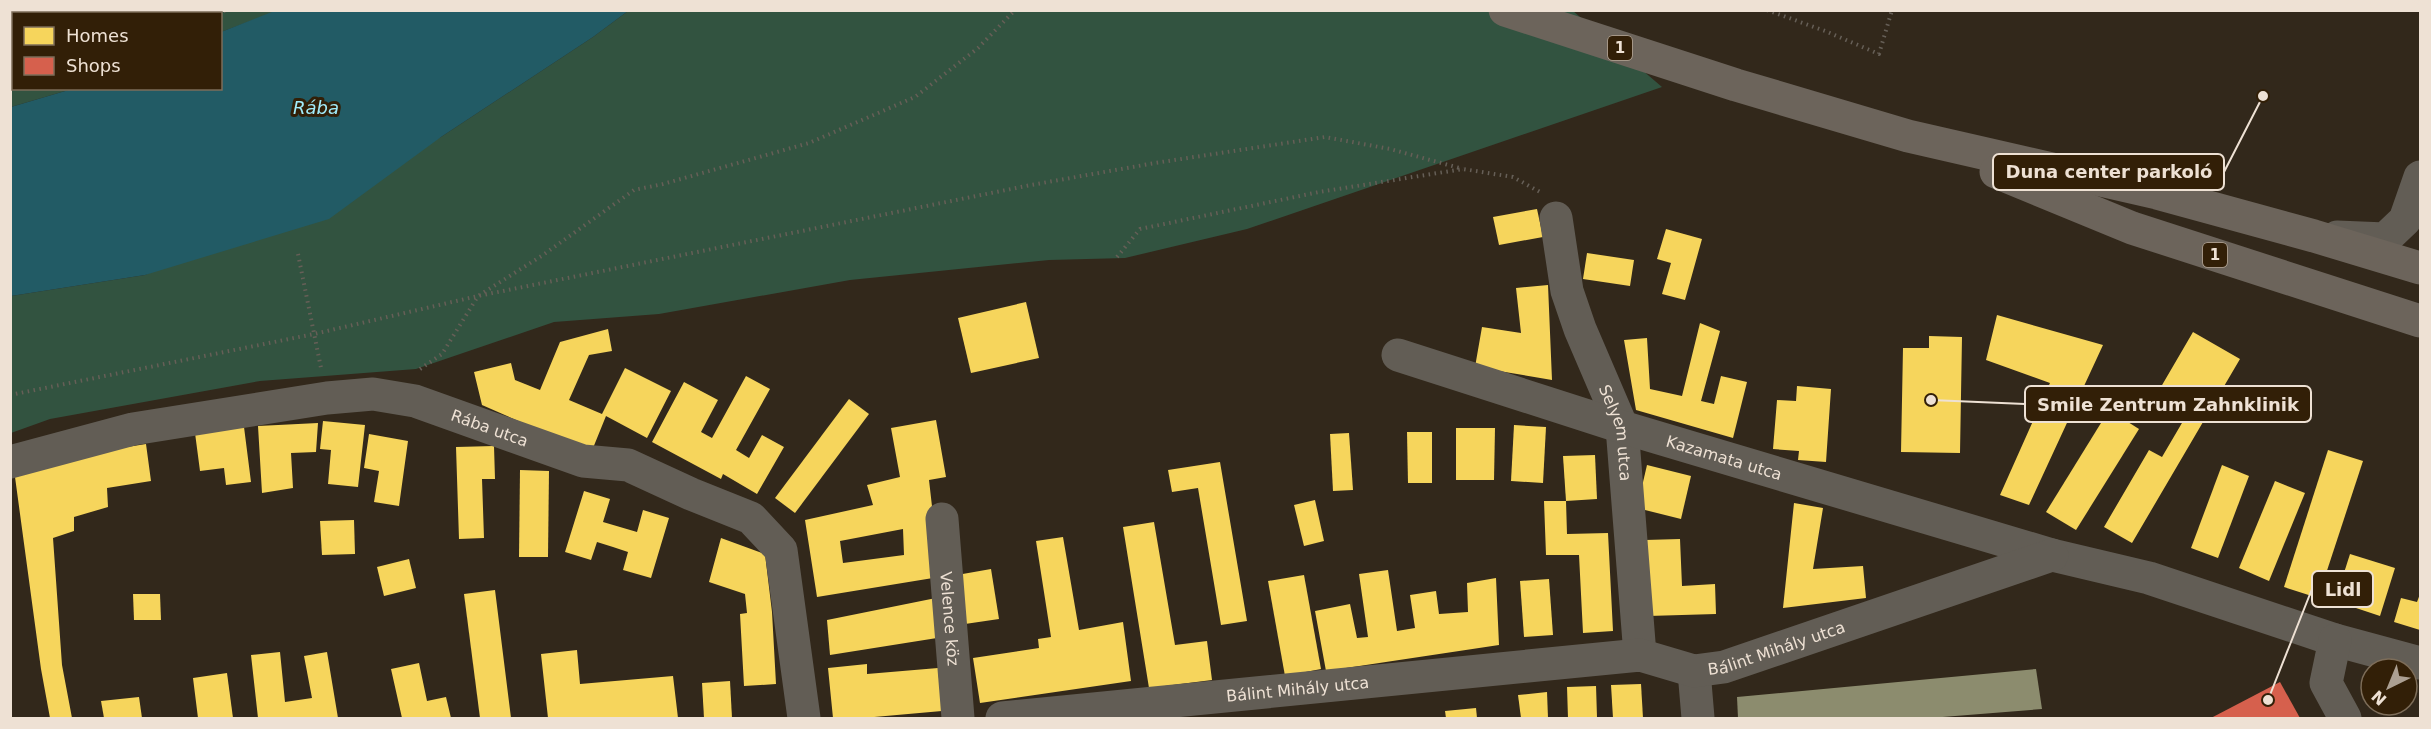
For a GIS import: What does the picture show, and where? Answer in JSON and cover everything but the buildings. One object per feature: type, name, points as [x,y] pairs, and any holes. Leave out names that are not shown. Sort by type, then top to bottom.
[{"type":"main road","name":"1","points":[[1505,10],[1736,85],[1908,136],[2157,194],[2314,236],[2421,268]]},
{"type":"main road","name":"1","points":[[1908,136],[2132,228],[2421,321]]},
{"type":"street","points":[[2314,236],[2385,239],[2405,220],[2421,177]]},
{"type":"street","name":"Selyem utca","points":[[1556,218],[1567,291],[1580,329],[1622,427],[1640,655]]},
{"type":"street","name":"Kazamata utca","points":[[1398,355],[1622,427],[2052,555]]},
{"type":"street","name":"Rába utca","points":[[10,462],[133,429],[327,398],[373,394],[415,401],[583,461],[628,465],[751,518],[781,550],[804,718]]},
{"type":"street","name":"Velence köz","points":[[942,519],[958,718]]},
{"type":"street","points":[[2052,555],[2150,578],[2335,640],[2421,663]]},
{"type":"street","name":"Bálint Mihály utca","points":[[1002,718],[1640,655],[1694,671],[1724,667],[2052,555]]},
{"type":"street","points":[[2335,640],[2326,683],[2345,718]]},
{"type":"street","points":[[1694,671],[1698,718]]},
{"type":"path","points":[[373,394],[412,375],[442,354],[478,296],[543,255],[634,190],[809,143],[915,97],[978,48],[1015,10]]},
{"type":"path","points":[[1767,10],[1879,54],[1892,10]]},
{"type":"path","points":[[10,395],[314,334],[478,296],[1031,185],[1325,137],[1390,149],[1463,169],[1513,177],[1539,191],[1556,218]]},
{"type":"path","points":[[1117,257],[1140,229],[1318,192],[1463,169]]},
{"type":"path","points":[[298,254],[314,334]]},
{"type":"green space","points":[[11,11],[277,11],[222,32],[222,12],[12,12],[12,90],[69,90],[11,107]]},
{"type":"green space","points":[[628,11],[1573,11],[1662,87],[1247,229],[1125,258],[1049,260],[850,280],[659,314],[554,322],[416,369],[260,381],[50,419],[11,433],[11,296],[145,275],[441,137],[593,37]]},
{"type":"water","name":"Rába","points":[[277,10],[628,11],[593,37],[441,137],[329,219],[145,275],[11,296],[11,107],[69,90],[222,90],[222,32]]},
{"type":"place","name":"Duna center parkoló","points":[[2263,96]]},
{"type":"place","name":"Smile Zentrum Zahnklinik","points":[[1931,400]]},
{"type":"place","name":"Lidl","points":[[2268,700]]}]
